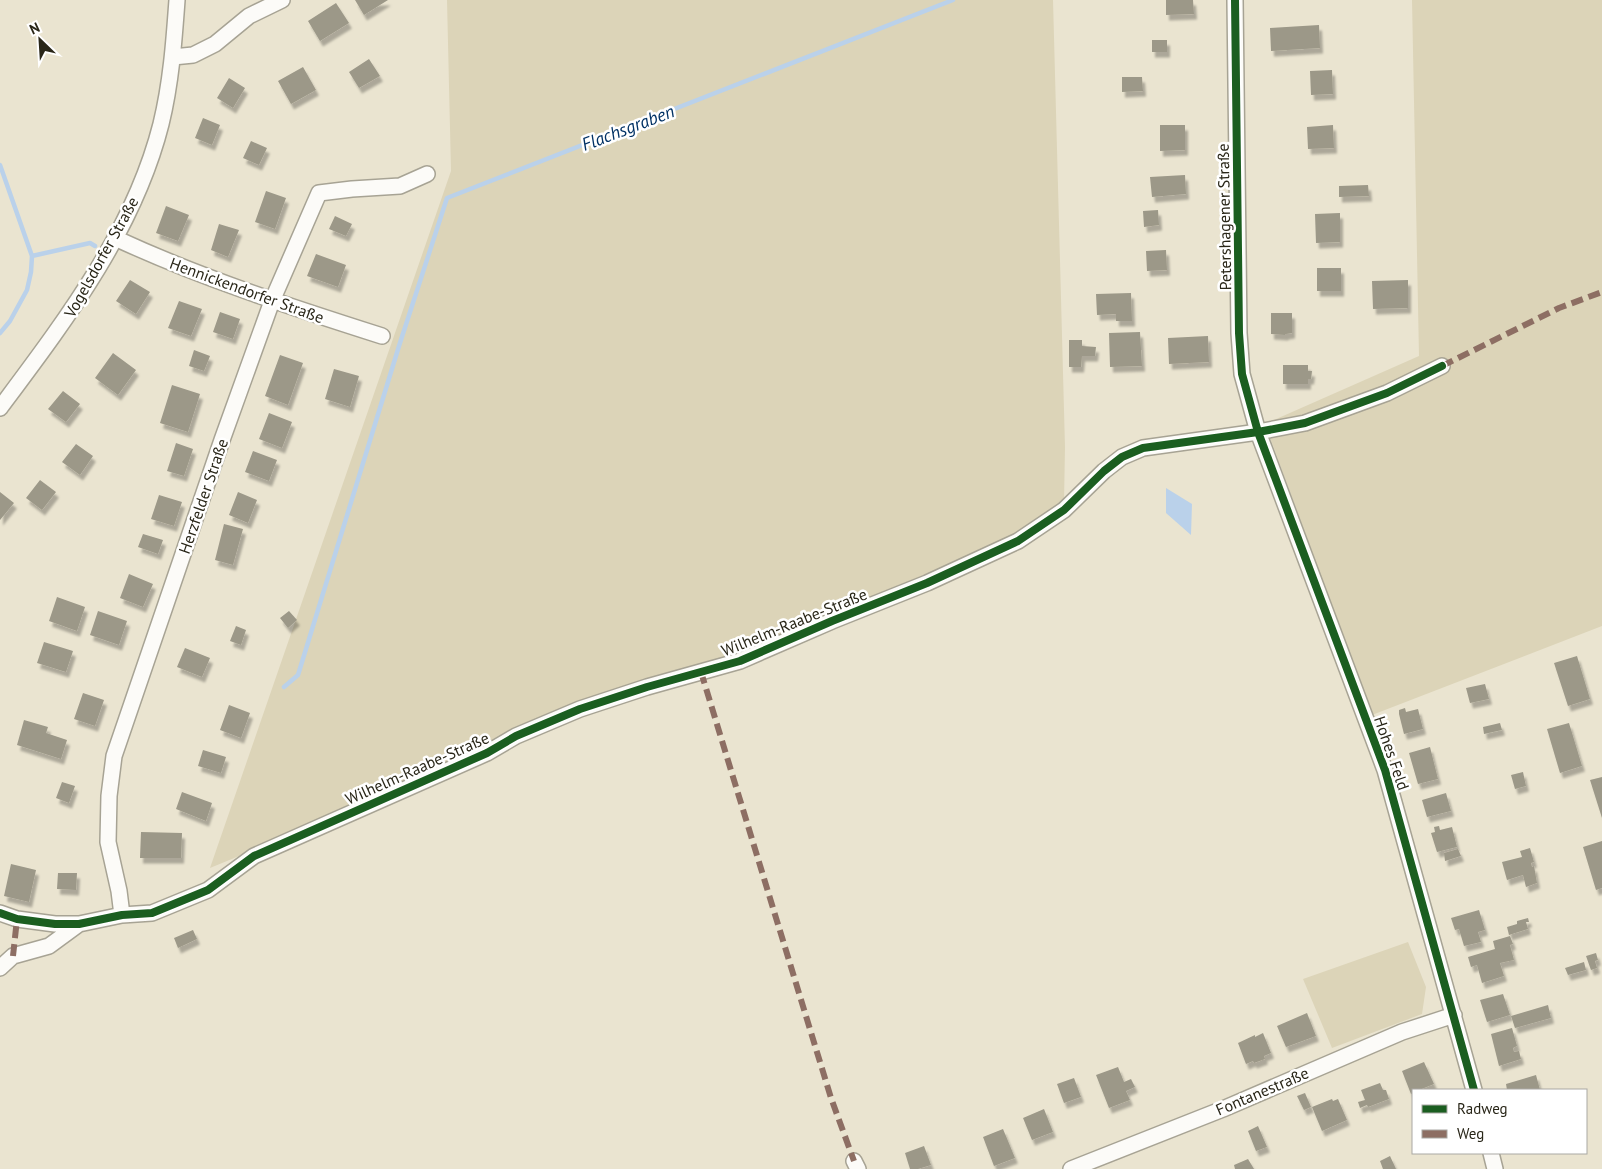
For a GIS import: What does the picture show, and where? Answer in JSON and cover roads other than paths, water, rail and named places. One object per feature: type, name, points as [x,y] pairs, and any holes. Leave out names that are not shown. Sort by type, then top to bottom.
[{"type":"street","name":"Vogelsdorfer Straße","points":[[0,408],[65,321],[86,289],[115,238],[135,197],[150,160],[161,124],[173,56],[177,0]]},
{"type":"street","points":[[173,56],[194,55],[215,44],[248,16],[282,0]]},
{"type":"street","name":"Petershagener Straße","points":[[1235,0],[1239,333],[1242,374],[1258,432]]},
{"type":"street","name":"Herzfelder Straße","points":[[122,915],[119,891],[108,842],[109,796],[114,756],[219,449],[272,301],[319,193],[400,186],[427,174]]},
{"type":"street","name":"Hennickendorfer Straße","points":[[115,238],[192,272],[272,301],[382,336]]},
{"type":"street","name":"Wilhelm-Raabe-Straße","points":[[79,924],[122,915],[152,913],[208,890],[254,856],[487,753],[524,732],[580,709],[647,687],[740,661],[832,621],[927,583],[1018,541],[1064,510],[1104,471],[1122,458],[1143,448],[1258,432],[1305,423],[1387,393],[1442,366]]},
{"type":"street","name":"Hohes Feld","points":[[1258,432],[1385,770],[1474,1089]]},
{"type":"street","points":[[0,913],[17,919],[55,924],[79,924]]},
{"type":"street","points":[[0,968],[13,956],[49,946],[79,924]]},
{"type":"street","name":"Fontanestraße","points":[[1071,1169],[1223,1109],[1402,1032],[1454,1015]]},
{"type":"street","points":[[1490,1154],[1495,1169]]},
{"type":"water","points":[[1166,488],[1192,504],[1191,535],[1166,513]]},
{"type":"waterway","name":"Flachsgraben","points":[[284,687],[298,675],[399,346],[447,198],[953,0]]},
{"type":"waterway","points":[[0,165],[32,256],[27,290],[10,321],[0,333]]},
{"type":"waterway","name":"Flachsgraben","points":[[32,256],[90,243],[95,246]]}]
